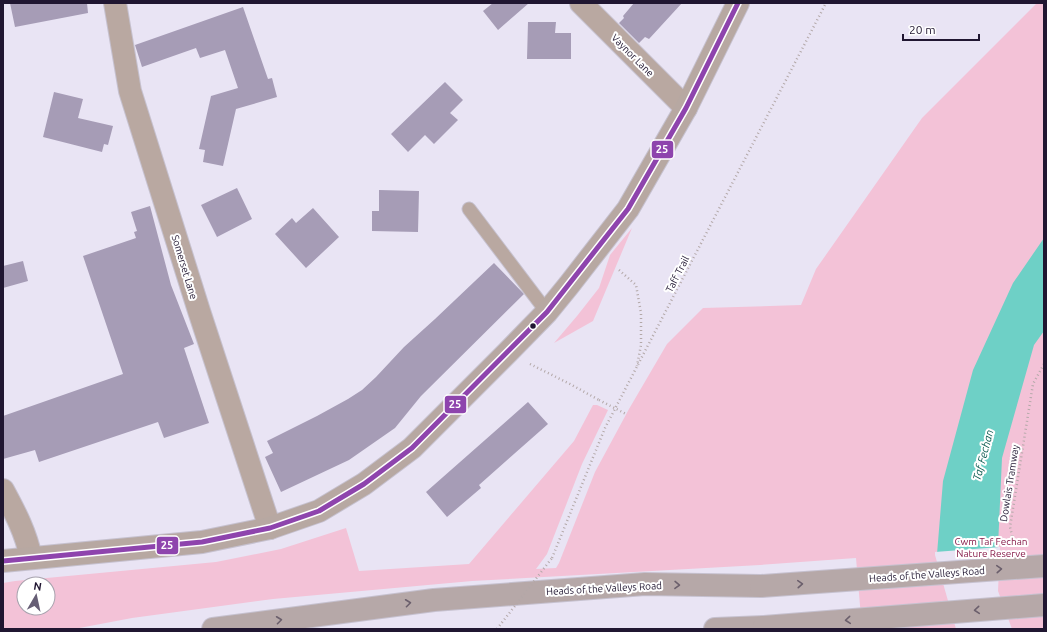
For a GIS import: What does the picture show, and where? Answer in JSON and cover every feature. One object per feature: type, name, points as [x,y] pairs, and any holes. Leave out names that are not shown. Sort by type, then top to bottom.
[{"type":"highway","name":"Heads of the Valleys Road","points":[[212,629],[434,600],[645,584],[761,586],[1044,566]]},
{"type":"highway","points":[[715,629],[764,627],[1044,605]]},
{"type":"street","name":"Somerset Lane","points":[[115,3],[130,91],[201,318],[270,528]]},
{"type":"street","name":"Vaynor Lane","points":[[581,3],[686,108]]},
{"type":"street","points":[[3,562],[202,542],[270,528],[319,511],[364,484],[412,448],[547,312],[628,208],[686,108],[738,3]]},
{"type":"street","points":[[3,490],[19,521],[29,545],[31,558]]},
{"type":"lane","points":[[469,210],[547,312]]},
{"type":"path","name":"Taff Trail","points":[[497,629],[552,558],[605,428],[826,3]]},
{"type":"path","points":[[619,270],[636,285],[641,313],[640,345],[636,370]]},
{"type":"path","points":[[524,361],[626,414]]},
{"type":"path","name":"Dowlais Tramway","points":[[1015,549],[1010,527],[1033,384],[1044,364]]},
{"type":"green space","name":"Cwm Taf Fechan Nature Reserve","points":[[1037,3],[1044,3],[1044,629],[862,629],[856,558],[760,565],[472,581],[273,599],[132,618],[74,629],[3,629],[3,583],[16,581],[16,616],[56,616],[56,577],[216,562],[281,549],[346,528],[359,571],[469,564],[574,441],[593,405],[597,405],[608,410],[582,464],[547,554],[536,569],[556,568],[595,472],[629,409],[667,344],[703,308],[801,305],[816,269],[922,118]]},
{"type":"green space","points":[[632,228],[593,321],[554,343],[599,288],[610,255]]},
{"type":"water","name":"Taf Fechan","points":[[1044,238],[1044,331],[1034,345],[1002,458],[996,591],[937,554],[943,481],[973,370],[1013,283]]},
{"type":"pier","points":[[1000,547],[998,591],[1012,629],[956,629],[935,552]]},
{"type":"building","points":[[10,3],[87,3],[88,13],[15,27]]},
{"type":"building","points":[[493,3],[529,3],[498,30],[483,11]]},
{"type":"building","points":[[634,3],[682,3],[649,39],[645,37],[639,43],[619,23]]},
{"type":"building","points":[[243,7],[268,79],[272,78],[277,97],[236,109],[223,166],[203,162],[205,150],[199,149],[211,96],[238,88],[225,50],[200,58],[196,48],[142,67],[135,45]]},
{"type":"building","points":[[528,22],[556,22],[555,33],[571,33],[571,59],[527,59]]},
{"type":"building","points":[[445,82],[463,100],[450,113],[458,120],[434,144],[425,135],[408,152],[391,134]]},
{"type":"building","points":[[54,92],[83,99],[78,118],[113,126],[108,145],[104,144],[102,152],[43,137]]},
{"type":"building","points":[[237,188],[252,219],[217,237],[201,205]]},
{"type":"building","points":[[379,190],[419,191],[418,232],[372,231],[372,211],[379,211]]},
{"type":"building","points":[[150,206],[171,285],[194,344],[184,348],[209,423],[164,438],[158,422],[39,462],[35,450],[3,459],[3,416],[123,374],[83,256],[136,238],[134,232],[137,231],[131,212]]},
{"type":"building","points":[[313,208],[339,237],[306,268],[275,234],[292,218],[296,223]]},
{"type":"building","points":[[23,261],[28,281],[3,288],[3,266]]},
{"type":"building","points":[[494,263],[524,294],[421,396],[395,428],[349,460],[281,492],[265,457],[273,453],[267,441],[317,416],[362,390],[404,347]]},
{"type":"building","points":[[528,402],[548,424],[479,485],[481,488],[447,517],[426,492]]},
{"type":"transit line","name":"25","points":[[3,561],[202,542],[270,528],[319,511],[364,484],[412,448],[547,312],[628,209],[686,108],[738,3]]}]
